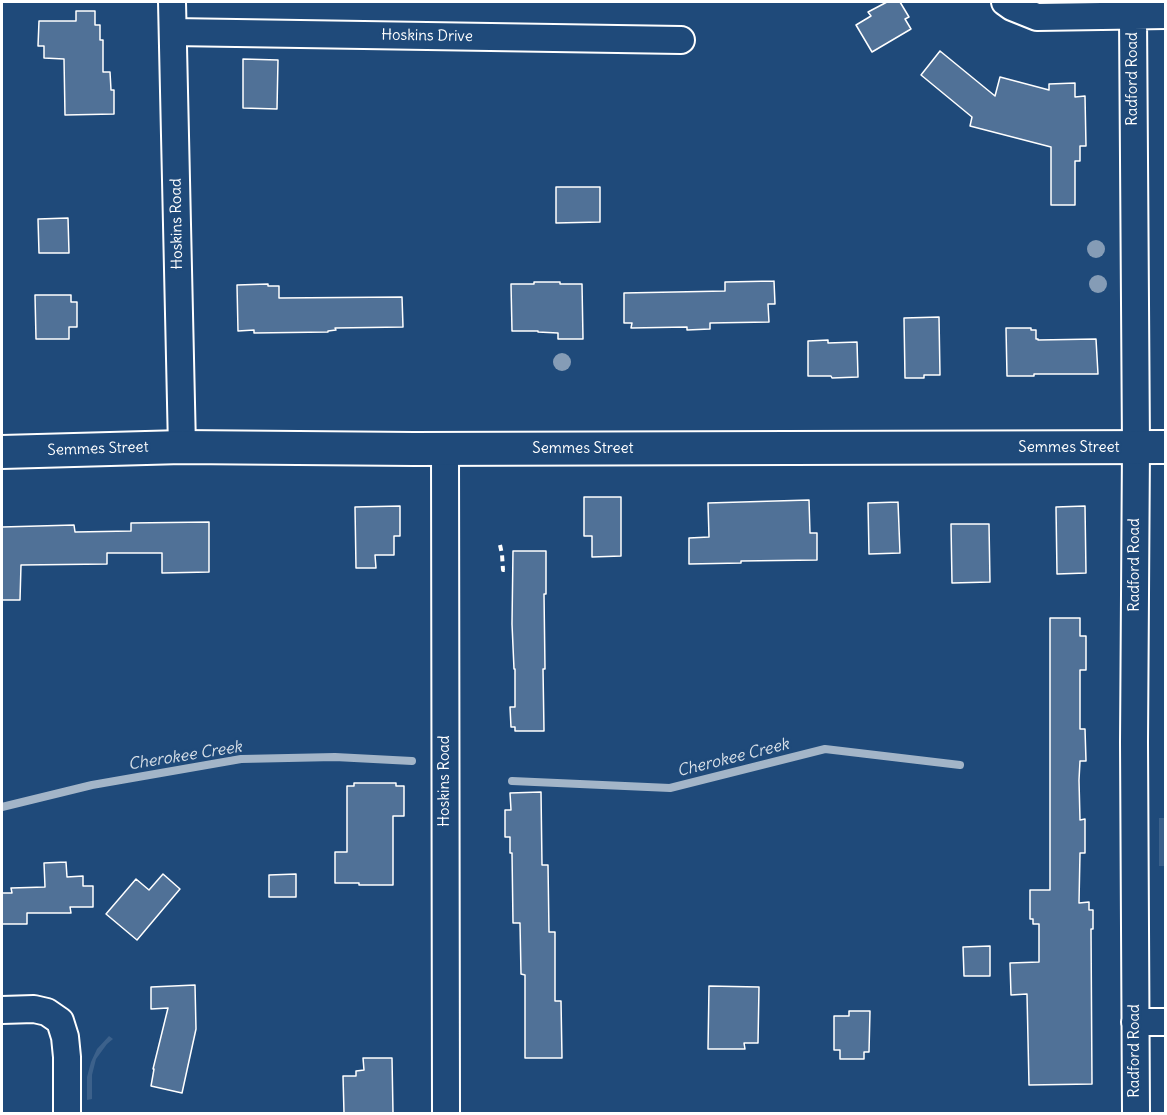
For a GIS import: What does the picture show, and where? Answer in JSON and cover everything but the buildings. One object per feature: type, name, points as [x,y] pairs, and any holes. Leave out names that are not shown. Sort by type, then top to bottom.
[{"type":"main road","name":"Semmes Street","points":[[2,452],[182,447],[445,449],[1151,447]]},
{"type":"street","name":"Hoskins Road","points":[[172,2],[182,447]]},
{"type":"street","points":[[1005,2],[1037,17],[1166,15]]},
{"type":"street","name":"Radford Road","points":[[1133,16],[1151,447],[1135,558],[1136,1113]]},
{"type":"street","name":"Hoskins Drive","points":[[173,32],[681,40]]},
{"type":"street","name":"Hoskins Road","points":[[445,449],[446,1113]]},
{"type":"street","points":[[2,1010],[34,1009],[66,1013],[67,1113]]},
{"type":"street","points":[[1135,1022],[1166,1022]]},
{"type":"path","points":[[500,545],[503,570],[506,570]]},
{"type":"shaded area","points":[[1159,818],[1165,818],[1165,866],[1159,866]]},
{"type":"shaded area","points":[[109,1036],[113,1039],[96,1059],[92,1075],[92,1099],[87,1100],[87,1077],[91,1062],[97,1049]]},
{"type":"waterway","name":"Cherokee Creek","points":[[512,781],[670,788],[825,749],[960,765]]},
{"type":"waterway","name":"Cherokee Creek","points":[[2,807],[92,785],[241,759],[335,757],[412,761]]}]
